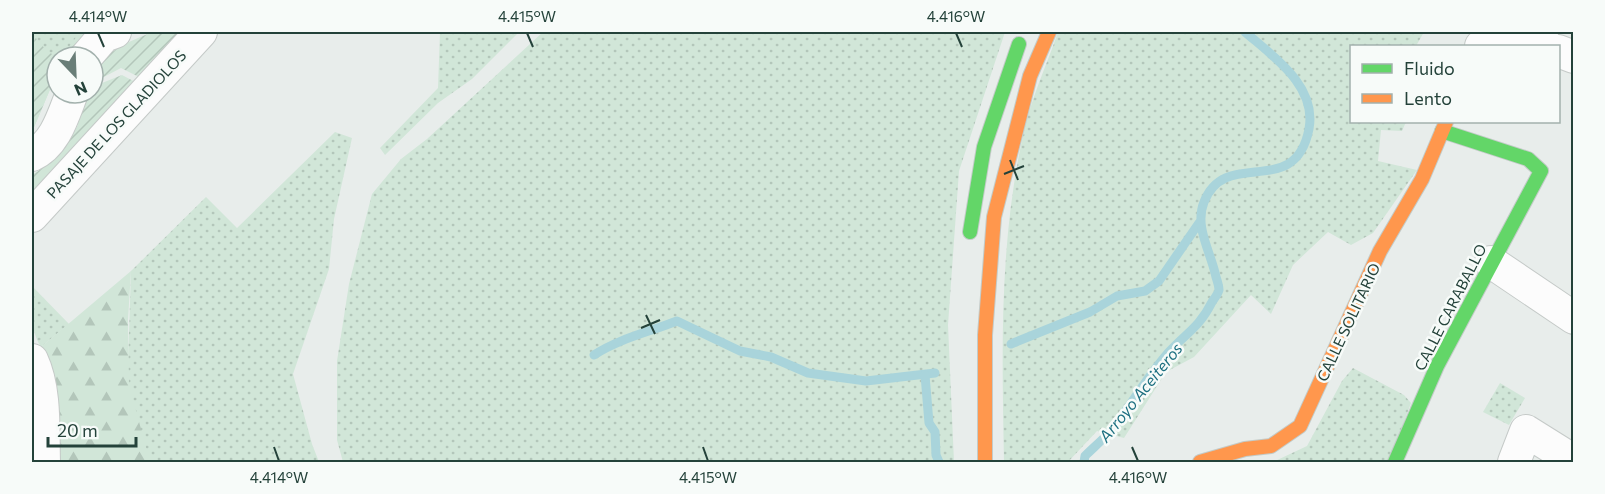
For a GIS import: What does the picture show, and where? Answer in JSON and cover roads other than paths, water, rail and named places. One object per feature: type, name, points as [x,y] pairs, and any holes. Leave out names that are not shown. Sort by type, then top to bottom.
[{"type":"street","points":[[96,45],[104,36],[115,32]]},
{"type":"street","name":"PASAJE DE LOS GLADIOLOS","points":[[32,216],[201,32]]},
{"type":"street","points":[[970,244],[984,147],[1007,73],[1024,32]]},
{"type":"street","points":[[985,462],[985,335],[994,217],[1010,146],[1030,76],[1049,32]]},
{"type":"street","points":[[1483,45],[1497,39],[1529,40],[1544,45]]},
{"type":"street","points":[[32,155],[43,150],[61,123],[68,105]]},
{"type":"street","name":"CALLE CARABALLO","points":[[1395,462],[1437,366],[1541,171],[1528,159],[1444,126]]},
{"type":"street","name":"CALLE SOLITARIO","points":[[1200,462],[1245,449],[1271,446],[1300,426],[1380,251],[1422,179],[1444,126]]},
{"type":"street","points":[[1491,262],[1574,318]]},
{"type":"street","points":[[32,360],[36,369],[42,407],[44,462]]},
{"type":"street","points":[[1514,462],[1526,431],[1574,461]]},
{"type":"waterway","name":"Arroyo Aceiteros","points":[[1084,462],[1085,456],[1114,427],[1168,353],[1202,318],[1218,293],[1214,268],[1204,240],[1201,221],[1204,202],[1214,186],[1228,177],[1275,169],[1290,163],[1301,151],[1309,129],[1310,114],[1300,86],[1280,62],[1245,32]]},
{"type":"waterway","points":[[1011,344],[1090,312],[1117,296],[1145,291],[1159,281],[1199,223]]},
{"type":"waterway","points":[[594,355],[623,340],[677,321],[740,351],[771,357],[808,373],[866,381],[935,373]]},
{"type":"waterway","points":[[925,375],[929,423],[935,432],[936,455],[939,462]]}]
